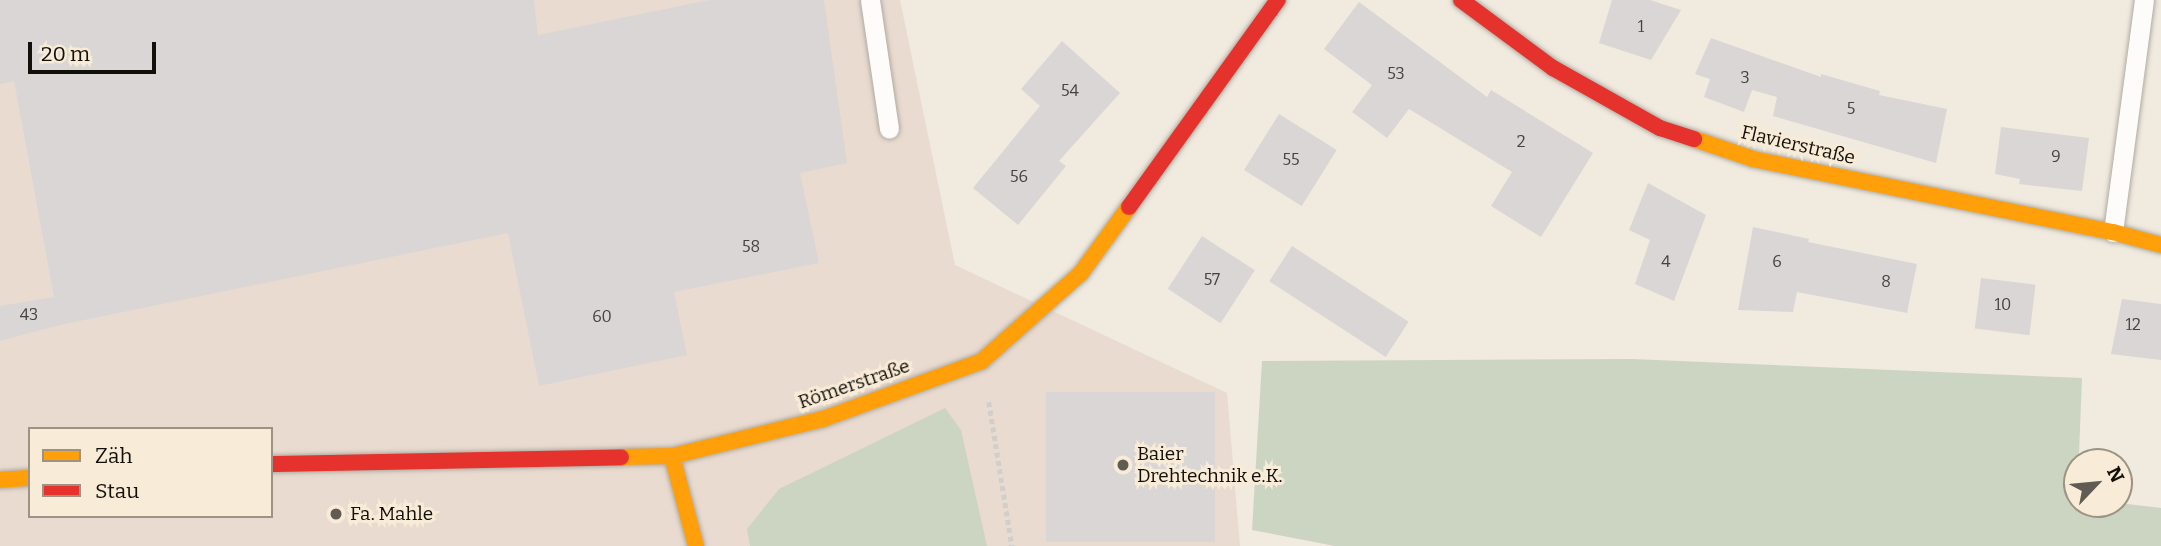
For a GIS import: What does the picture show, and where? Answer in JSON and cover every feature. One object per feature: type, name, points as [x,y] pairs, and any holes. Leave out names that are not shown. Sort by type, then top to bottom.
[{"type":"street","name":"Römerstraße","points":[[273,464],[672,456],[823,419],[982,361],[1080,273],[1278,0]]},
{"type":"street","name":"Flavierstraße","points":[[1461,0],[1553,68],[1660,128],[1753,159],[2113,232],[2161,245]]},
{"type":"street","points":[[672,456],[696,546]]},
{"type":"street","points":[[0,480],[28,478]]},
{"type":"lane","points":[[870,0],[889,129]]},
{"type":"lane","points":[[2113,232],[2144,0]]},
{"type":"path","points":[[982,361],[1012,546]]},
{"type":"shaded area","points":[[0,0],[900,0],[955,265],[1227,393],[1240,546],[0,546]]},
{"type":"green space","points":[[1632,359],[2082,378],[2079,448],[2063,448],[2063,518],[2133,518],[2133,505],[2161,508],[2161,546],[1335,546],[1252,530],[1262,361]]},
{"type":"green space","points":[[945,408],[961,430],[987,546],[750,546],[747,529],[779,489]]},
{"type":"building","points":[[0,0],[534,0],[538,35],[709,0],[824,0],[847,163],[800,173],[819,263],[674,292],[687,355],[539,386],[508,233],[60,325],[0,341],[0,306],[54,297],[14,81],[0,84]]},
{"type":"building","points":[[1612,0],[1650,0],[1681,10],[1651,60],[1599,43]]},
{"type":"building","points":[[1359,2],[1487,97],[1491,90],[1593,153],[1541,237],[1491,206],[1512,172],[1409,109],[1387,138],[1352,112],[1372,85],[1324,49]]},
{"type":"building","points":[[1711,38],[1821,77],[1821,74],[1880,91],[1879,95],[1947,109],[1936,163],[1773,116],[1777,97],[1752,90],[1744,112],[1704,97],[1710,79],[1695,74]]},
{"type":"building","points":[[1062,41],[1120,93],[1059,161],[1066,166],[1018,225],[973,188],[1040,106],[1021,89]]},
{"type":"building","points":[[1279,114],[1337,150],[1302,206],[1244,170]]},
{"type":"building","points":[[2001,127],[2089,138],[2082,191],[2019,184],[2020,179],[1995,174]]},
{"type":"building","points":[[1648,183],[1706,215],[1674,301],[1635,284],[1650,240],[1629,230]]},
{"type":"building","points":[[1753,227],[1809,239],[1808,242],[1917,264],[1907,313],[1797,292],[1793,312],[1738,310]]},
{"type":"building","points":[[1202,236],[1255,270],[1221,323],[1168,289]]},
{"type":"building","points":[[1292,246],[1409,322],[1386,357],[1269,281]]},
{"type":"building","points":[[1981,278],[2036,285],[2029,335],[1975,329]]},
{"type":"building","points":[[2122,299],[2161,304],[2161,360],[2111,354]]},
{"type":"building","points":[[1046,392],[1215,392],[1215,542],[1046,542]]},
{"type":"traffic: slow","points":[[1694,139],[1753,159],[2113,232],[2161,245]]},
{"type":"traffic: slow","points":[[621,457],[672,456],[823,419],[982,361],[1081,273],[1129,207]]},
{"type":"traffic: slow","points":[[672,456],[696,546]]},
{"type":"traffic: slow","points":[[0,480],[28,478]]},
{"type":"traffic: jam","points":[[1129,207],[1278,0]]},
{"type":"traffic: jam","points":[[1461,0],[1553,68],[1660,128],[1694,139]]},
{"type":"traffic: jam","points":[[273,464],[621,457]]},
{"type":"place","name":"Baier Drehtechnik e.K.","points":[[1123,465]]},
{"type":"place","name":"Fa. Mahle","points":[[336,514]]}]
